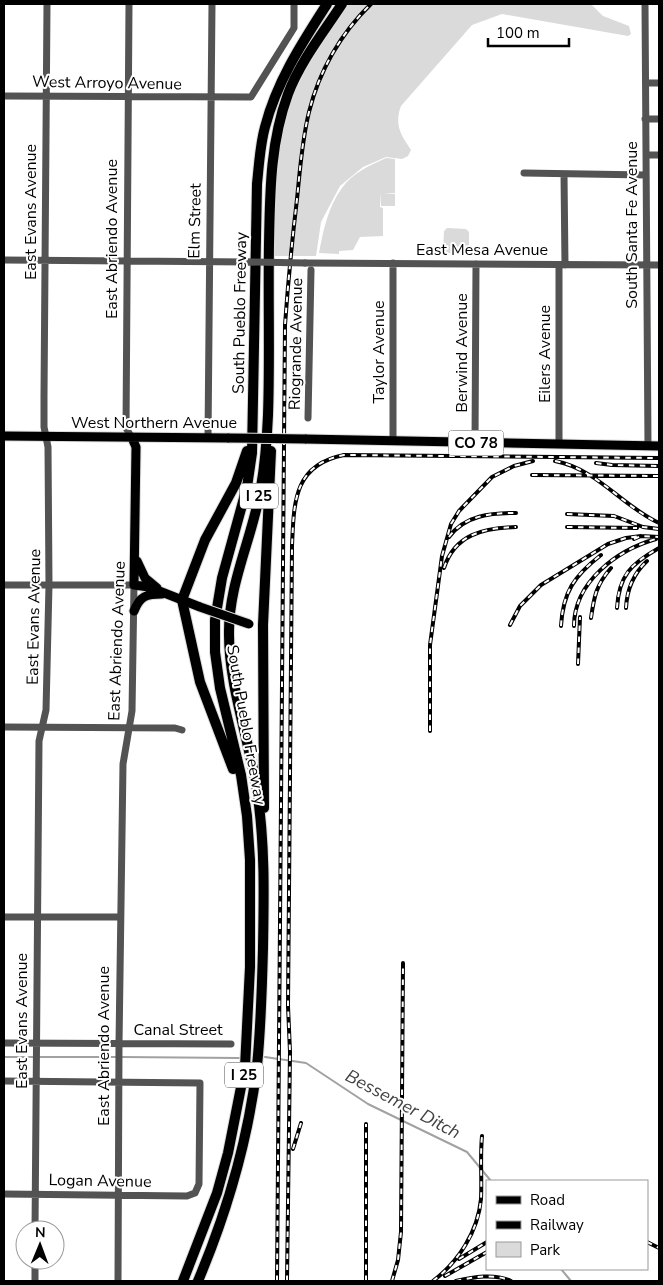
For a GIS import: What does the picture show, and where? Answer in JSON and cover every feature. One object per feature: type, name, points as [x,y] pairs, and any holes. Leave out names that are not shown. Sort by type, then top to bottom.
[{"type":"highway","name":"South Pueblo Freeway","points":[[183,1281],[217,1193],[228,1153],[245,1067],[249,1008],[251,923],[251,878],[247,816],[241,775],[220,688],[215,652],[215,620],[222,578],[247,487],[252,453],[260,156],[264,128],[281,81],[294,56],[327,4]]},
{"type":"highway","name":"South Pueblo Freeway","points":[[198,1281],[237,1170],[247,1128],[253,1091],[261,1009],[264,854],[257,789],[231,663],[229,635],[230,612],[235,581],[261,488],[268,417],[270,187],[274,147],[289,92],[300,70],[342,4]]},
{"type":"highway","points":[[247,816],[232,763],[200,682],[182,600],[205,540],[236,482],[247,448],[253,410]]},
{"type":"highway","points":[[264,854],[263,625],[271,454],[268,417]]},
{"type":"main road","name":"West Northern Avenue","points":[[4,436],[393,441]]},
{"type":"main road","name":"East Abriendo Avenue","points":[[132,438],[136,447],[134,585]]},
{"type":"main road","name":"CO 78","points":[[393,441],[659,446]]},
{"type":"main road","points":[[135,555],[139,569],[145,578],[166,594]]},
{"type":"main road","points":[[134,585],[149,587],[249,624],[263,625]]},
{"type":"main road","points":[[134,611],[138,602],[144,596],[166,594]]},
{"type":"street","name":"East Evans Avenue","points":[[35,1220],[39,741],[46,710],[49,585],[48,447],[44,427],[47,4]]},
{"type":"street","name":"East Abriendo Avenue","points":[[129,4],[126,428],[132,438]]},
{"type":"street","name":"Elm Street","points":[[208,438],[208,262],[212,4]]},
{"type":"street","name":"West Arroyo Avenue","points":[[4,96],[251,97],[294,28],[294,4]]},
{"type":"street","name":"South Santa Fe Avenue","points":[[645,4],[648,446]]},
{"type":"street","points":[[646,83],[659,83]]},
{"type":"street","points":[[645,119],[659,119]]},
{"type":"street","points":[[646,155],[659,155]]},
{"type":"street","points":[[524,174],[646,175]]},
{"type":"street","name":"Eilers Avenue","points":[[559,444],[564,174]]},
{"type":"street","name":"East Mesa Avenue","points":[[4,260],[659,265]]},
{"type":"street","name":"Taylor Avenue","points":[[393,264],[393,441]]},
{"type":"street","name":"Berwind Avenue","points":[[476,264],[476,443]]},
{"type":"street","name":"Riogrande Avenue","points":[[308,418],[311,270]]},
{"type":"street","points":[[4,585],[134,585]]},
{"type":"street","name":"East Abriendo Avenue","points":[[118,1281],[122,764],[132,711],[134,585]]},
{"type":"street","points":[[4,727],[175,728],[182,730]]},
{"type":"street","points":[[4,917],[120,917]]},
{"type":"street","name":"Canal Street","points":[[4,1044],[231,1044]]},
{"type":"street","points":[[4,1081],[119,1082]]},
{"type":"street","name":"Logan Avenue","points":[[4,1194],[187,1196],[196,1193],[199,1184],[200,1083],[119,1082]]},
{"type":"green space","points":[[349,4],[591,4],[603,16],[629,26],[631,34],[628,36],[502,14],[472,25],[401,106],[398,124],[411,150],[408,156],[402,159],[386,157],[363,167],[340,186],[321,222],[316,256],[274,256],[277,169],[284,126],[290,105],[309,64]]},
{"type":"green space","points":[[386,158],[395,159],[395,193],[384,194],[395,194],[395,206],[381,206],[380,193],[380,207],[383,208],[383,236],[360,237],[353,250],[339,251],[339,254],[319,253],[324,228],[337,195],[356,174]]},
{"type":"green space","points":[[447,228],[466,229],[469,232],[469,253],[443,253],[444,231]]},
{"type":"waterway","name":"Bessemer Ditch","points":[[4,1057],[34,1057]]},
{"type":"waterway","name":"Bessemer Ditch","points":[[39,1057],[116,1057]]},
{"type":"waterway","name":"Bessemer Ditch","points":[[121,1057],[239,1058]]},
{"type":"waterway","name":"Bessemer Ditch","points":[[265,1057],[306,1063],[368,1104],[467,1152],[490,1180]]},
{"type":"waterway","name":"Bessemer Ditch","points":[[562,1270],[571,1281]]},
{"type":"railway","points":[[277,1281],[285,325],[302,155],[313,97],[332,54],[350,27],[371,4]]},
{"type":"railway","points":[[287,1281],[292,546],[294,515],[300,488],[306,477],[315,467],[327,460],[344,455],[659,458]]},
{"type":"railway","points":[[430,731],[430,645],[442,556],[451,524],[459,511],[492,477],[514,466],[533,461]]},
{"type":"railway","points":[[555,461],[570,465],[584,472],[646,516],[659,523]]},
{"type":"railway","points":[[596,463],[659,466]]},
{"type":"railway","points":[[532,475],[659,476]]},
{"type":"railway","points":[[449,537],[463,524],[479,517],[516,513]]},
{"type":"railway","points":[[567,514],[614,516],[643,527],[659,529]]},
{"type":"railway","points":[[444,568],[455,547],[463,540],[482,531],[516,527]]},
{"type":"railway","points":[[567,527],[637,528]]},
{"type":"railway","points":[[634,539],[641,536],[659,537]]},
{"type":"railway","points":[[510,625],[520,606],[541,585],[608,544],[626,538],[641,536]]},
{"type":"railway","points":[[574,626],[576,610],[581,595],[600,570],[627,551],[656,539]]},
{"type":"railway","points":[[617,608],[620,587],[628,572],[641,559],[659,548]]},
{"type":"railway","points":[[561,626],[567,594],[577,578],[601,555]]},
{"type":"railway","points":[[626,608],[632,582],[638,571],[647,561]]},
{"type":"railway","points":[[591,618],[596,592],[611,568]]},
{"type":"railway","points":[[578,664],[580,617]]},
{"type":"railway","points":[[392,1281],[398,1260],[401,1232],[403,963]]},
{"type":"railway","points":[[293,1149],[301,1123]]},
{"type":"railway","points":[[366,1124],[366,1281]]},
{"type":"railway","points":[[433,1281],[451,1265],[465,1245],[476,1223],[481,1199],[482,1136]]},
{"type":"railway","points":[[648,1242],[659,1248]]},
{"type":"railway","points":[[459,1259],[486,1243]]},
{"type":"railway","points":[[445,1276],[486,1253]]},
{"type":"railway","points":[[456,1281],[491,1276],[511,1281]]}]
